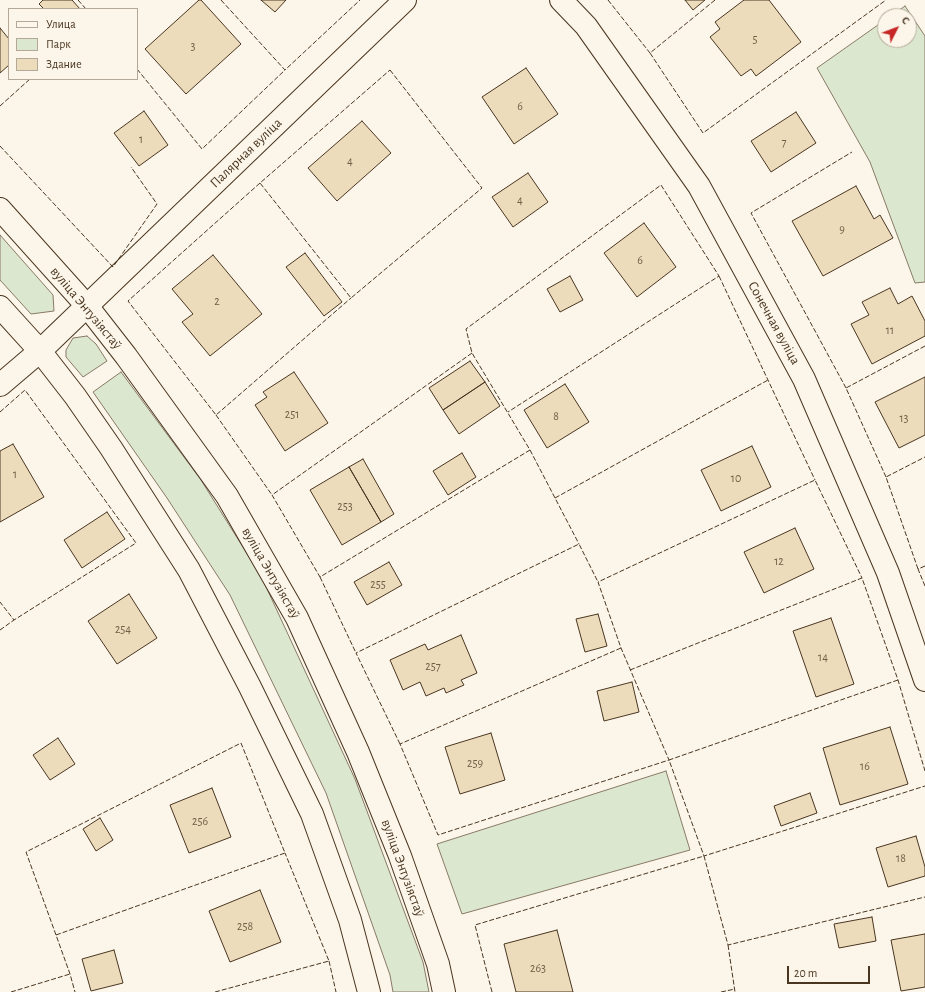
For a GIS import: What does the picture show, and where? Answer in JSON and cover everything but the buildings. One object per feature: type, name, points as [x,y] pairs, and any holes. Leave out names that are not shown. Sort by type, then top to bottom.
[{"type":"street","name":"Палярная вуліца","points":[[0,385],[40,351],[405,0]]},
{"type":"street","name":"Сонечная вуліца","points":[[561,0],[586,26],[699,186],[804,379],[888,573],[925,680]]},
{"type":"street","name":"вуліца Энтузіястаў","points":[[0,209],[87,306],[126,356],[227,496],[297,618],[358,752],[400,856],[438,964],[444,992]]},
{"type":"street","points":[[0,307],[40,351],[75,396],[111,448],[188,570],[250,687],[312,814],[350,920],[369,992]]},
{"type":"green space","points":[[917,24],[925,36],[925,282],[915,283],[870,162],[817,68],[877,26],[877,48],[917,48]]},
{"type":"green space","points":[[0,235],[53,295],[54,311],[31,314],[0,280]]},
{"type":"green space","points":[[87,336],[96,344],[107,361],[83,377],[66,357],[66,350],[73,338]]},
{"type":"green space","points":[[121,372],[201,480],[261,576],[355,779],[423,962],[429,992],[393,992],[390,975],[326,793],[230,595],[167,498],[93,392]]},
{"type":"green space","points":[[666,771],[690,850],[462,914],[437,844]]},
{"type":"fence","points":[[78,0],[85,8]]},
{"type":"fence","points":[[221,0],[285,70],[360,0]]},
{"type":"fence","points":[[608,0],[650,53]]},
{"type":"fence","points":[[715,0],[650,53],[703,133],[886,0]]},
{"type":"fence","points":[[138,70],[202,149],[285,70]]},
{"type":"fence","points":[[390,70],[482,188],[351,298],[260,183],[390,70]]},
{"type":"fence","points":[[0,106],[29,80]]},
{"type":"fence","points":[[0,146],[113,267],[157,204],[131,167]]},
{"type":"fence","points":[[846,388],[751,213],[852,152]]},
{"type":"fence","points":[[260,183],[128,301],[216,415],[351,298]]},
{"type":"fence","points":[[472,353],[272,495],[320,577],[530,450],[472,353],[466,329],[661,185],[719,276],[508,412]]},
{"type":"fence","points":[[719,276],[815,480]]},
{"type":"fence","points":[[886,477],[846,388],[925,346]]},
{"type":"fence","points":[[555,498],[768,380]]},
{"type":"fence","points":[[0,412],[25,390],[136,543],[14,620],[0,602]]},
{"type":"fence","points":[[216,415],[272,495]]},
{"type":"fence","points":[[530,450],[579,544]]},
{"type":"fence","points":[[918,569],[886,477],[925,457]]},
{"type":"fence","points":[[621,648],[400,744],[438,835],[669,760],[621,648],[598,582],[815,480],[862,578]]},
{"type":"fence","points":[[400,744],[356,653],[579,544],[598,582]]},
{"type":"fence","points":[[925,566],[918,569],[925,586]]},
{"type":"fence","points":[[320,577],[356,653]]},
{"type":"fence","points":[[630,670],[862,578],[898,680],[925,771]]},
{"type":"fence","points":[[0,630],[14,620]]},
{"type":"fence","points":[[898,680],[669,760],[704,856],[925,786]]},
{"type":"fence","points":[[56,935],[285,853],[241,743],[26,852],[70,974],[75,992]]},
{"type":"fence","points":[[215,992],[329,961],[285,853]]},
{"type":"fence","points":[[492,992],[475,925],[704,856],[728,945],[925,897]]},
{"type":"fence","points":[[728,945],[735,992]]},
{"type":"fence","points":[[329,961],[336,992]]},
{"type":"fence","points":[[11,992],[70,974]]},
{"type":"fence","points":[[721,992],[735,989]]}]
